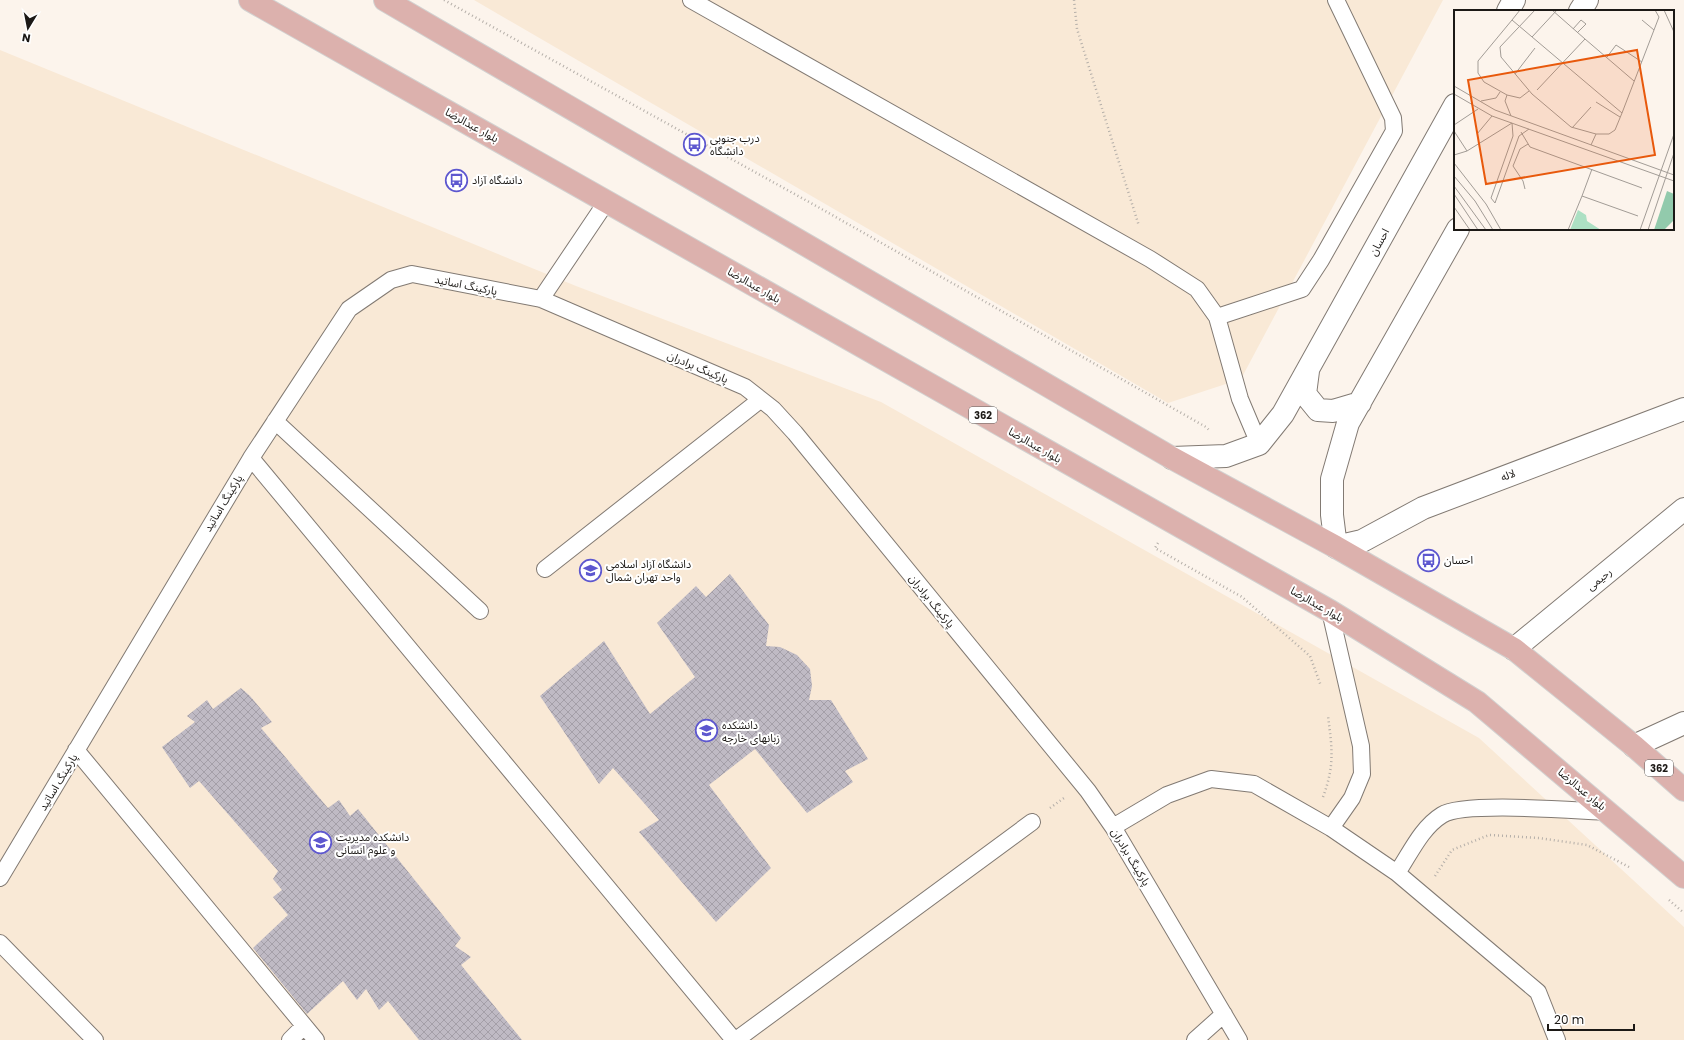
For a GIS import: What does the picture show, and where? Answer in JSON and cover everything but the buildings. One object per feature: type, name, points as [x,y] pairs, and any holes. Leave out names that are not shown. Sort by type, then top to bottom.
[{"type":"main road","name":"بلوار عبدالرضا","points":[[250,0],[607,201],[1172,523],[1330,611],[1477,702],[1609,812],[1684,877]]},
{"type":"main road","name":"362","points":[[385,0],[1172,458],[1336,547],[1514,649],[1634,746],[1684,790]]},
{"type":"street","points":[[1509,10],[1514,0]]},
{"type":"street","points":[[1581,10],[1587,0]]},
{"type":"street","name":"احسان","points":[[1259,444],[1283,414],[1454,107]]},
{"type":"street","points":[[1336,547],[1332,515],[1332,479],[1348,423],[1457,230]]},
{"type":"street","points":[[1309,368],[1305,394],[1318,410],[1333,411],[1360,403]]},
{"type":"street","name":"لاله","points":[[1336,547],[1362,541],[1423,508],[1684,408]]},
{"type":"street","points":[[1172,458],[1226,456],[1259,444]]},
{"type":"street","name":"رحیمی","points":[[1514,649],[1684,509]]},
{"type":"street","points":[[1634,746],[1684,723]]},
{"type":"lane","points":[[691,0],[1150,259],[1197,289],[1217,317],[1240,399],[1259,444]]},
{"type":"lane","points":[[1217,317],[1302,289],[1321,260],[1394,131],[1393,118],[1336,0]]},
{"type":"lane","points":[[541,299],[607,201]]},
{"type":"lane","name":"پارکینگ اساتید","points":[[0,878],[251,458],[349,309],[391,280],[412,274],[541,299]]},
{"type":"lane","name":"پارکینگ برادران","points":[[541,299],[744,388],[773,409],[795,433],[1083,785],[1113,827],[1239,1040]]},
{"type":"lane","points":[[545,569],[760,400]]},
{"type":"lane","points":[[275,420],[480,611]]},
{"type":"lane","points":[[251,458],[735,1040],[1032,822]]},
{"type":"lane","points":[[1330,611],[1361,746],[1362,774],[1352,798],[1331,828]]},
{"type":"lane","points":[[76,750],[316,1040]]},
{"type":"lane","points":[[1113,827],[1166,795],[1211,779],[1254,784],[1315,818],[1397,873],[1538,992],[1557,1040]]},
{"type":"lane","points":[[1397,873],[1428,825],[1443,814],[1463,809],[1493,808],[1609,812]]},
{"type":"lane","points":[[0,943],[95,1040]]},
{"type":"lane","points":[[1195,1040],[1224,1014]]},
{"type":"lane","points":[[290,1040],[304,1026]]},
{"type":"path","points":[[444,0],[818,207],[1206,427],[1214,437],[1208,457]]},
{"type":"path","points":[[1074,0],[1077,29],[1150,259]]},
{"type":"path","points":[[1172,523],[1155,548],[1242,597],[1310,656],[1324,692]]},
{"type":"path","points":[[1315,818],[1330,777],[1333,754],[1328,715]]},
{"type":"path","points":[[1032,822],[1083,785]]},
{"type":"path","points":[[1423,895],[1452,850],[1489,835],[1538,838],[1587,845],[1634,869]]},
{"type":"path","points":[[1667,898],[1684,913]]},
{"type":"shaded area","points":[[474,0],[1443,0],[1241,379],[1168,403]]},
{"type":"shaded area","name":"دانشگاه آزاد اسلامی واحد تهران شمال","points":[[0,50],[576,286],[881,402],[1479,738],[1684,927],[1684,1040],[0,1040]]},
{"type":"place","name":"درب جنوبی دانشگاه","points":[[695,144]]},
{"type":"place","name":"دانشگاه آزاد","points":[[457,180]]},
{"type":"place","name":"احسان","points":[[1429,560]]},
{"type":"place","name":"دانشگاه آزاد اسلامی واحد تهران شمال","points":[[590,570]]},
{"type":"place","name":"دانشکده زبانهای خارجه","points":[[707,731]]},
{"type":"place","name":"دانشکده مدیریت و علوم انسانی","points":[[320,843]]}]
